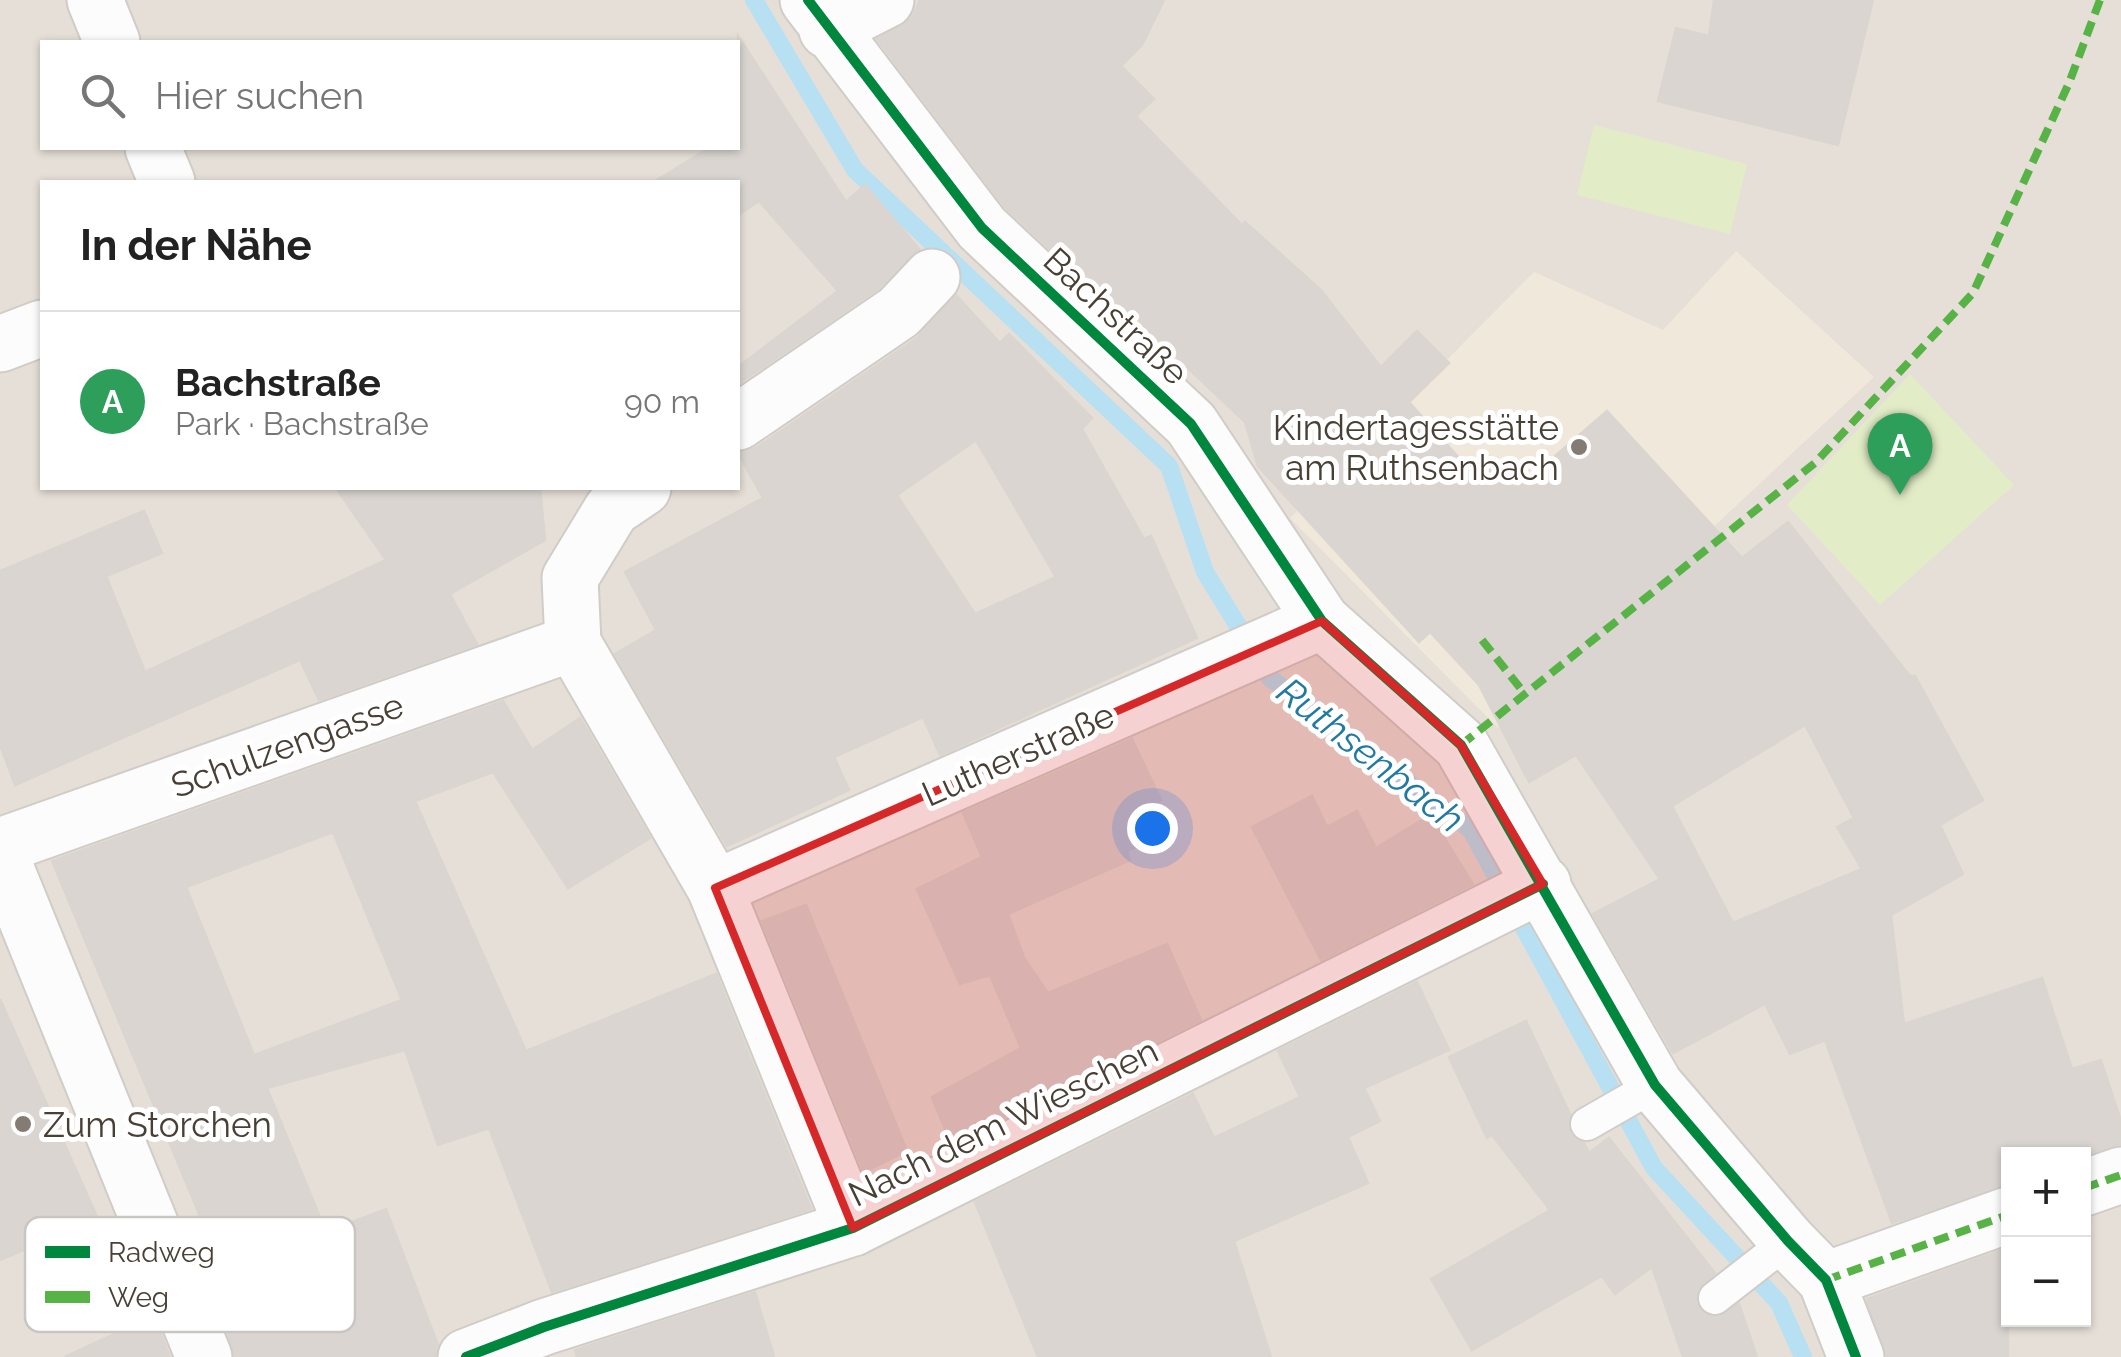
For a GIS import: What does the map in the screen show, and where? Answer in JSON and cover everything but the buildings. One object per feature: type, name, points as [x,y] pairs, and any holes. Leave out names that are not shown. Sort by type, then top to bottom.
[{"type":"street","points":[[95,0],[111,40]]},
{"type":"street","points":[[817,15],[886,0]]},
{"type":"street","name":"Bachstraße","points":[[817,15],[982,228],[1191,424],[1322,620],[1462,745],[1655,1084],[1788,1242],[1826,1280],[1856,1357]]},
{"type":"street","points":[[154,150],[166,180]]},
{"type":"street","points":[[740,421],[899,312],[932,277]]},
{"type":"street","points":[[0,344],[40,329]]},
{"type":"street","points":[[617,495],[570,578],[573,643],[714,888],[853,1228]]},
{"type":"street","name":"Lutherstraße","points":[[714,888],[1322,620]]},
{"type":"street","name":"Schulzengasse","points":[[0,850],[573,643]]},
{"type":"street","points":[[0,850],[148,1217]]},
{"type":"street","name":"Nach dem Wieschen","points":[[466,1357],[544,1327],[853,1228],[1543,884]]},
{"type":"street","points":[[2091,1186],[2121,1175]]},
{"type":"street","points":[[1826,1280],[2001,1218]]},
{"type":"street","points":[[194,1332],[204,1357]]},
{"type":"lane","points":[[1588,1124],[1655,1084]]},
{"type":"lane","points":[[1716,1298],[1788,1242]]},
{"type":"highlighted area","points":[[1322,621],[1461,745],[1543,884],[853,1228],[715,888]]},
{"type":"shaded area","points":[[0,0],[2121,0],[2121,1357],[0,1357]]},
{"type":"shaded area","name":"Kindertagesstätte am Ruthsenbach","points":[[1736,251],[1874,377],[1498,728],[1290,518],[1534,272],[1663,330]]},
{"type":"green space","points":[[1594,125],[1747,164],[1730,234],[1577,195]]},
{"type":"green space","points":[[1910,374],[2014,485],[1880,605],[1787,505]]},
{"type":"waterway","name":"Ruthsenbach","points":[[754,0],[855,170],[1169,466],[1205,572],[1270,678],[1471,830],[1654,1168],[1779,1303],[1803,1357]]},
{"type":"marked path","points":[[1461,745],[1815,463],[1973,293],[2069,83],[2100,0]]},
{"type":"marked path","points":[[1482,640],[1525,694]]},
{"type":"marked path","points":[[2091,1186],[2121,1175]]},
{"type":"marked path","points":[[1826,1280],[2001,1218]]},
{"type":"cycle path","points":[[808,0],[982,228],[1191,424],[1322,621],[1461,745],[1655,1085],[1826,1280],[1856,1357]]},
{"type":"cycle path","points":[[466,1357],[544,1327],[853,1228],[1543,884]]},
{"type":"place","name":"Kindertagesstätte am Ruthsenbach","points":[[1579,447]]},
{"type":"place","name":"Bachstraße","points":[[1900,495]]},
{"type":"place","name":"Zum Storchen","points":[[23,1124]]}]
